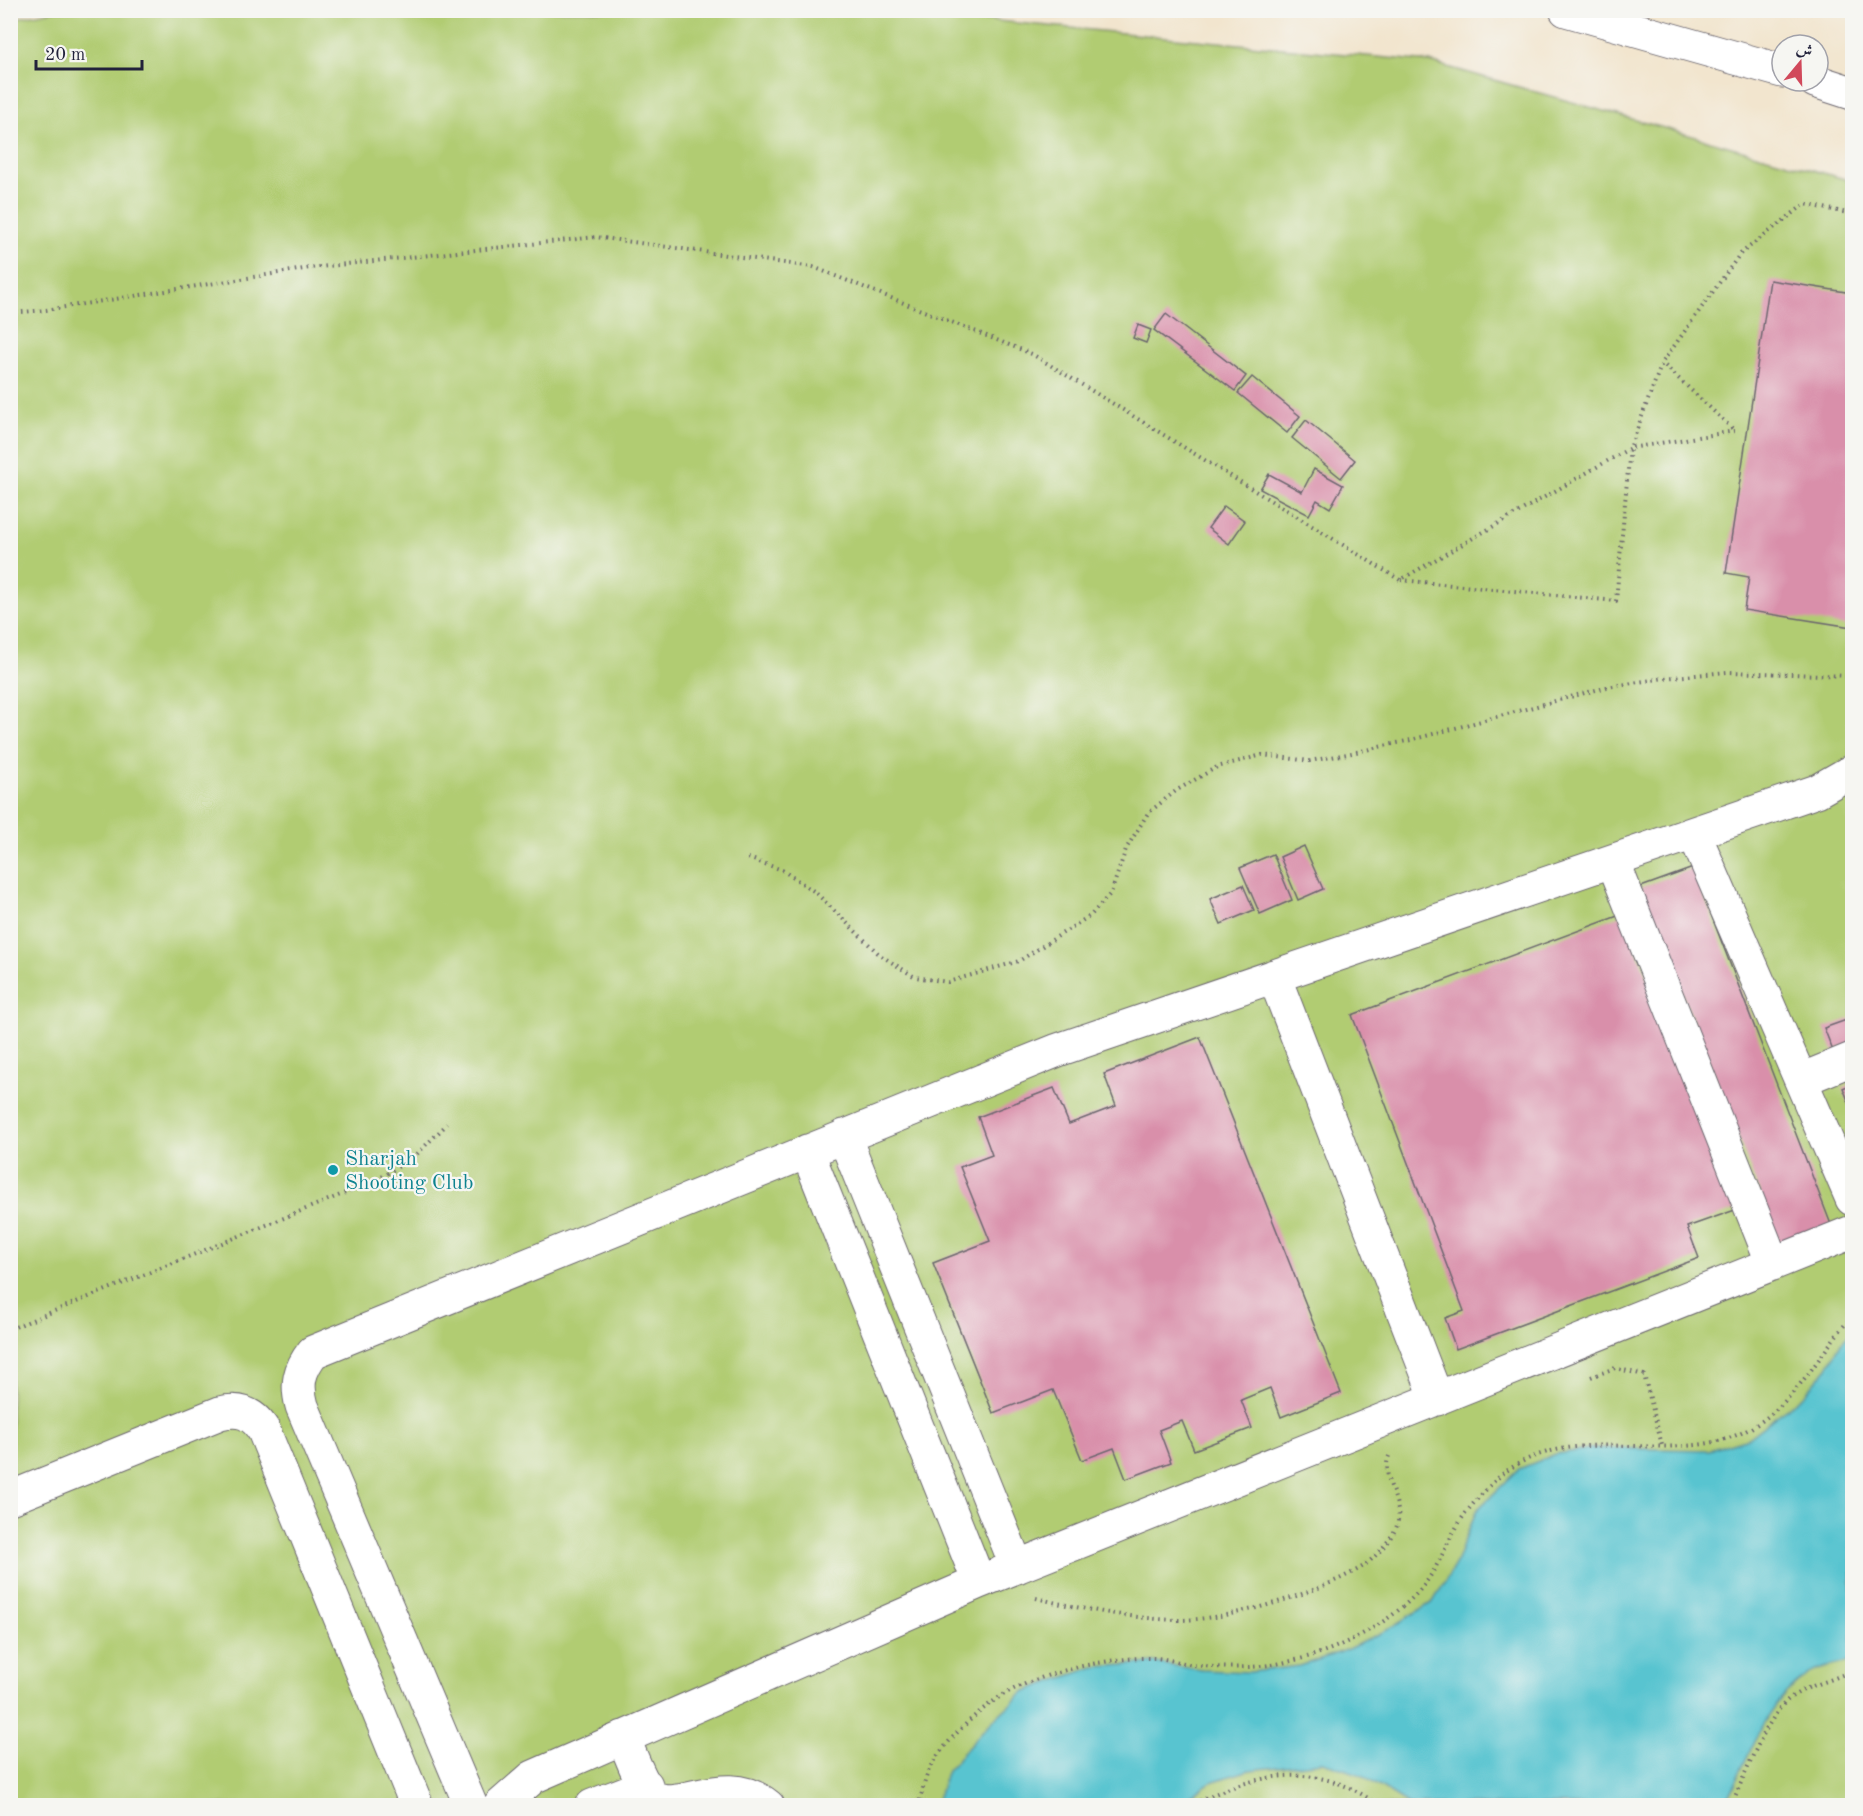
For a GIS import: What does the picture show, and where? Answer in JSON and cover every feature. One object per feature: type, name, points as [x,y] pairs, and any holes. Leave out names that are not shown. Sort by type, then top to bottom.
[{"type":"main road","points":[[1566,10],[1770,68]]},
{"type":"main road","points":[[1830,86],[1852,93]]},
{"type":"main road","points":[[471,1806],[298,1392],[298,1377],[313,1352],[1058,1050],[1816,791],[1852,771]]},
{"type":"main road","points":[[1694,833],[1852,1198]]},
{"type":"main road","points":[[1613,861],[1773,1264]]},
{"type":"main road","points":[[1274,976],[1437,1399]]},
{"type":"main road","points":[[1802,1080],[1852,1059]]},
{"type":"main road","points":[[844,1136],[1023,1581]]},
{"type":"main road","points":[[807,1151],[979,1582]]},
{"type":"main road","points":[[500,1806],[533,1777],[979,1582],[1023,1581],[1437,1399],[1852,1232]]},
{"type":"main road","points":[[10,1498],[220,1413],[241,1411],[250,1415],[264,1431],[417,1806]]},
{"type":"main road","points":[[623,1737],[651,1795],[669,1805],[726,1792],[743,1793],[759,1798],[768,1806]]},
{"type":"main road","points":[[592,1806],[646,1785]]},
{"type":"path","points":[[10,313],[46,310],[310,268],[596,237],[813,267],[1032,354],[1400,580],[1616,601],[1630,448],[1662,363],[1740,254],[1805,204],[1852,214]]},
{"type":"path","points":[[1400,580],[1630,448],[1735,431],[1662,363]]},
{"type":"path","points":[[748,858],[782,870],[815,892],[889,961],[915,977],[948,982],[1019,961],[1091,915],[1111,893],[1126,849],[1149,813],[1177,790],[1217,767],[1262,755],[1310,761],[1347,754],[1411,740],[1607,687],[1664,678],[1727,672],[1852,676]]},
{"type":"path","points":[[10,1329],[375,1181],[414,1157],[447,1124]]},
{"type":"path","points":[[918,1806],[932,1763],[975,1714],[1017,1687],[1087,1665],[1153,1658],[1203,1666],[1246,1667],[1293,1661],[1336,1646],[1378,1626],[1419,1591],[1442,1556],[1460,1521],[1504,1473],[1545,1451],[1588,1444],[1697,1445],[1734,1437],[1758,1424],[1786,1402],[1852,1316]]},
{"type":"path","points":[[1582,1380],[1615,1368],[1644,1375],[1662,1446]]},
{"type":"path","points":[[1023,1581],[1111,1613],[1176,1620],[1220,1617],[1324,1584],[1363,1566],[1387,1542],[1397,1528],[1398,1508],[1385,1464],[1389,1454]]},
{"type":"path","points":[[1731,1806],[1761,1740],[1790,1697],[1810,1687],[1830,1682],[1852,1670]]},
{"type":"path","points":[[1190,1806],[1219,1791],[1291,1774],[1330,1780],[1378,1806]]},
{"type":"green space","points":[[58,10],[892,11],[1430,62],[1852,181],[1852,1805],[11,1805],[11,19]]},
{"type":"water","points":[[1852,1332],[1852,1661],[1813,1672],[1793,1687],[1780,1701],[1758,1734],[1724,1805],[1409,1805],[1361,1775],[1323,1762],[1250,1770],[1211,1782],[1176,1805],[935,1805],[947,1771],[987,1726],[1025,1691],[1094,1667],[1155,1663],[1202,1670],[1249,1672],[1300,1666],[1346,1650],[1389,1629],[1433,1602],[1456,1563],[1476,1511],[1519,1469],[1556,1454],[1595,1448],[1709,1450],[1748,1438],[1805,1394],[1828,1367],[1841,1343]]},
{"type":"building","points":[[1770,280],[1852,293],[1852,627],[1744,610],[1749,577],[1726,573]]},
{"type":"building","points":[[1166,314],[1246,376],[1235,391],[1154,330]]},
{"type":"building","points":[[1138,325],[1151,330],[1146,343],[1133,338]]},
{"type":"building","points":[[1252,377],[1300,416],[1287,433],[1238,393]]},
{"type":"building","points":[[1306,420],[1355,460],[1341,478],[1292,438]]},
{"type":"building","points":[[1314,469],[1343,485],[1330,508],[1317,500],[1309,515],[1260,489],[1269,474],[1302,492]]},
{"type":"building","points":[[1224,506],[1245,521],[1229,544],[1208,528]]},
{"type":"building","points":[[1304,846],[1323,889],[1298,900],[1280,857]]},
{"type":"building","points":[[1273,854],[1292,900],[1260,914],[1240,868]]},
{"type":"building","points":[[1693,868],[1832,1227],[1780,1246],[1641,887]]},
{"type":"building","points":[[1243,885],[1254,910],[1221,924],[1210,899]]},
{"type":"building","points":[[1623,914],[1735,1210],[1687,1227],[1699,1258],[1456,1349],[1445,1318],[1464,1311],[1352,1015]]},
{"type":"building","points":[[1852,1018],[1852,1044],[1833,1051],[1824,1028]]},
{"type":"building","points":[[1200,1037],[1341,1393],[1281,1417],[1270,1388],[1241,1400],[1252,1428],[1194,1450],[1182,1421],[1159,1430],[1171,1462],[1126,1479],[1114,1448],[1082,1460],[1053,1390],[993,1413],[933,1263],[990,1241],[960,1167],[992,1155],[978,1117],[1054,1088],[1069,1124],[1116,1106],[1104,1074]]},
{"type":"building","points":[[1852,1084],[1852,1110],[1843,1088]]},
{"type":"place","name":"Sharjah Shooting Club","points":[[333,1170]]}]
